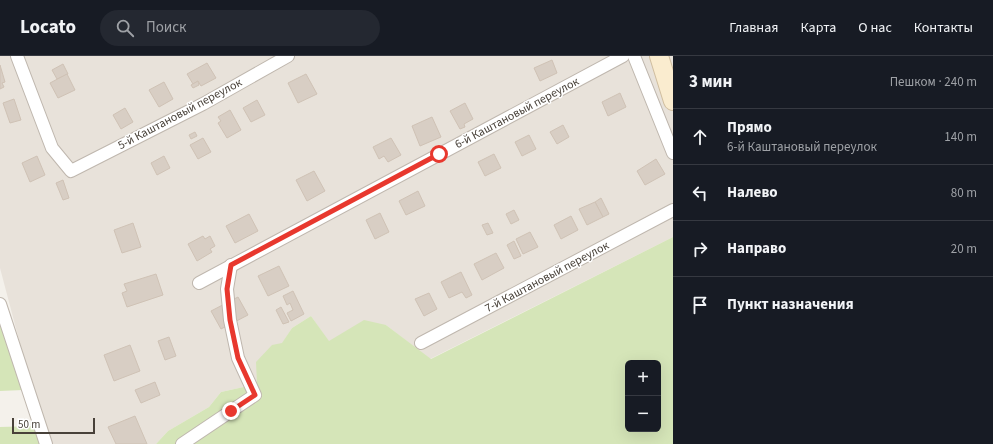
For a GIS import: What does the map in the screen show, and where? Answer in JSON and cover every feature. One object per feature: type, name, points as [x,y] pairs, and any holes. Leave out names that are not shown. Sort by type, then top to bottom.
[{"type":"main road","points":[[659,56],[673,101]]},
{"type":"street","name":"5-й Каштановый переулок","points":[[17,56],[52,148],[71,171],[203,104],[288,56]]},
{"type":"street","name":"6-й Каштановый переулок","points":[[199,283],[623,56]]},
{"type":"street","points":[[634,56],[673,152]]},
{"type":"street","name":"7-й Каштановый переулок","points":[[421,343],[673,210]]},
{"type":"street","points":[[182,444],[255,395],[238,358],[230,320],[227,289],[231,265]]},
{"type":"street","points":[[0,304],[46,444]]},
{"type":"shaded area","points":[[0,56],[673,56],[673,237],[430,359],[386,325],[329,342],[311,316],[292,328],[257,384],[221,392],[209,407],[168,431],[156,444],[52,444],[23,355],[0,268]]},
{"type":"green space","points":[[673,237],[673,444],[156,444],[168,431],[209,407],[221,392],[257,384],[256,362],[272,345],[282,343],[292,328],[311,316],[329,341],[364,320],[386,325],[431,359]]},
{"type":"green space","points":[[0,324],[23,390],[0,391]]},
{"type":"green space","points":[[35,426],[41,444],[0,444],[0,427]]},
{"type":"building","points":[[552,60],[557,73],[540,81],[534,68]]},
{"type":"building","points":[[207,63],[216,78],[201,86],[198,81],[193,84],[187,74]]},
{"type":"building","points":[[63,64],[68,74],[57,79],[52,70]]},
{"type":"building","points":[[0,65],[5,82],[2,83],[4,87],[0,89]]},
{"type":"building","points":[[67,74],[75,90],[58,98],[50,83]]},
{"type":"building","points":[[306,74],[317,94],[298,103],[288,83]]},
{"type":"building","points":[[198,81],[199,85],[193,88],[191,85]]},
{"type":"building","points":[[164,82],[173,99],[159,107],[149,90]]},
{"type":"building","points":[[620,93],[626,107],[608,116],[602,102]]},
{"type":"building","points":[[14,99],[21,120],[10,123],[3,103]]},
{"type":"building","points":[[257,100],[265,115],[251,122],[243,108]]},
{"type":"building","points":[[465,103],[473,119],[464,124],[465,127],[460,129],[450,111]]},
{"type":"building","points":[[125,108],[133,122],[121,129],[113,115]]},
{"type":"building","points":[[230,110],[241,130],[227,138],[218,123],[221,121],[218,117]]},
{"type":"building","points":[[432,117],[441,137],[420,146],[412,126]]},
{"type":"building","points":[[563,125],[569,137],[557,144],[550,132]]},
{"type":"building","points":[[195,132],[197,136],[191,139],[189,135]]},
{"type":"building","points":[[529,135],[536,149],[522,156],[515,142]]},
{"type":"building","points":[[203,138],[211,152],[198,159],[190,145]]},
{"type":"building","points":[[391,138],[401,155],[388,162],[384,156],[379,159],[373,147]]},
{"type":"building","points":[[494,154],[501,168],[485,176],[478,162]]},
{"type":"building","points":[[37,156],[45,175],[30,182],[22,163]]},
{"type":"building","points":[[164,156],[170,168],[157,175],[151,163]]},
{"type":"building","points":[[656,159],[665,174],[645,185],[637,171]]},
{"type":"building","points":[[314,171],[325,191],[307,201],[296,180]]},
{"type":"building","points":[[63,180],[69,198],[63,200],[56,183]]},
{"type":"building","points":[[418,191],[425,206],[406,215],[399,201]]},
{"type":"building","points":[[601,198],[609,214],[603,217],[595,202]]},
{"type":"building","points":[[595,202],[603,217],[587,225],[579,209]]},
{"type":"building","points":[[514,210],[519,220],[511,224],[506,214]]},
{"type":"building","points":[[380,213],[389,232],[375,239],[366,220]]},
{"type":"building","points":[[249,214],[258,231],[235,243],[226,226]]},
{"type":"building","points":[[571,216],[578,230],[561,239],[554,225]]},
{"type":"building","points":[[133,223],[141,247],[122,253],[114,230]]},
{"type":"building","points":[[488,223],[493,233],[487,235],[482,225]]},
{"type":"building","points":[[530,232],[538,247],[523,254],[516,239]]},
{"type":"building","points":[[203,236],[205,239],[210,236],[215,246],[210,249],[212,252],[197,261],[188,244]]},
{"type":"building","points":[[514,241],[521,256],[514,259],[507,245]]},
{"type":"building","points":[[496,253],[504,268],[482,280],[474,264]]},
{"type":"building","points":[[279,266],[289,286],[268,296],[258,276]]},
{"type":"building","points":[[461,272],[472,295],[466,298],[462,292],[449,298],[441,282]]},
{"type":"building","points":[[156,274],[163,295],[127,307],[122,293],[127,291],[124,284]]},
{"type":"building","points":[[293,291],[304,314],[291,321],[287,313],[293,310],[290,303],[287,305],[283,296]]},
{"type":"building","points":[[429,293],[437,309],[424,316],[415,299]]},
{"type":"building","points":[[238,297],[248,315],[221,329],[211,311]]},
{"type":"building","points":[[281,307],[289,322],[283,324],[276,310]]},
{"type":"building","points":[[169,337],[176,356],[165,360],[158,341]]},
{"type":"building","points":[[130,345],[140,371],[114,381],[104,355]]},
{"type":"building","points":[[155,382],[160,395],[141,403],[135,390]]},
{"type":"building","points":[[135,416],[147,444],[116,444],[108,427]]},
{"type":"route","points":[[231,411],[255,395],[238,358],[230,320],[227,289],[231,265],[439,154]]}]
